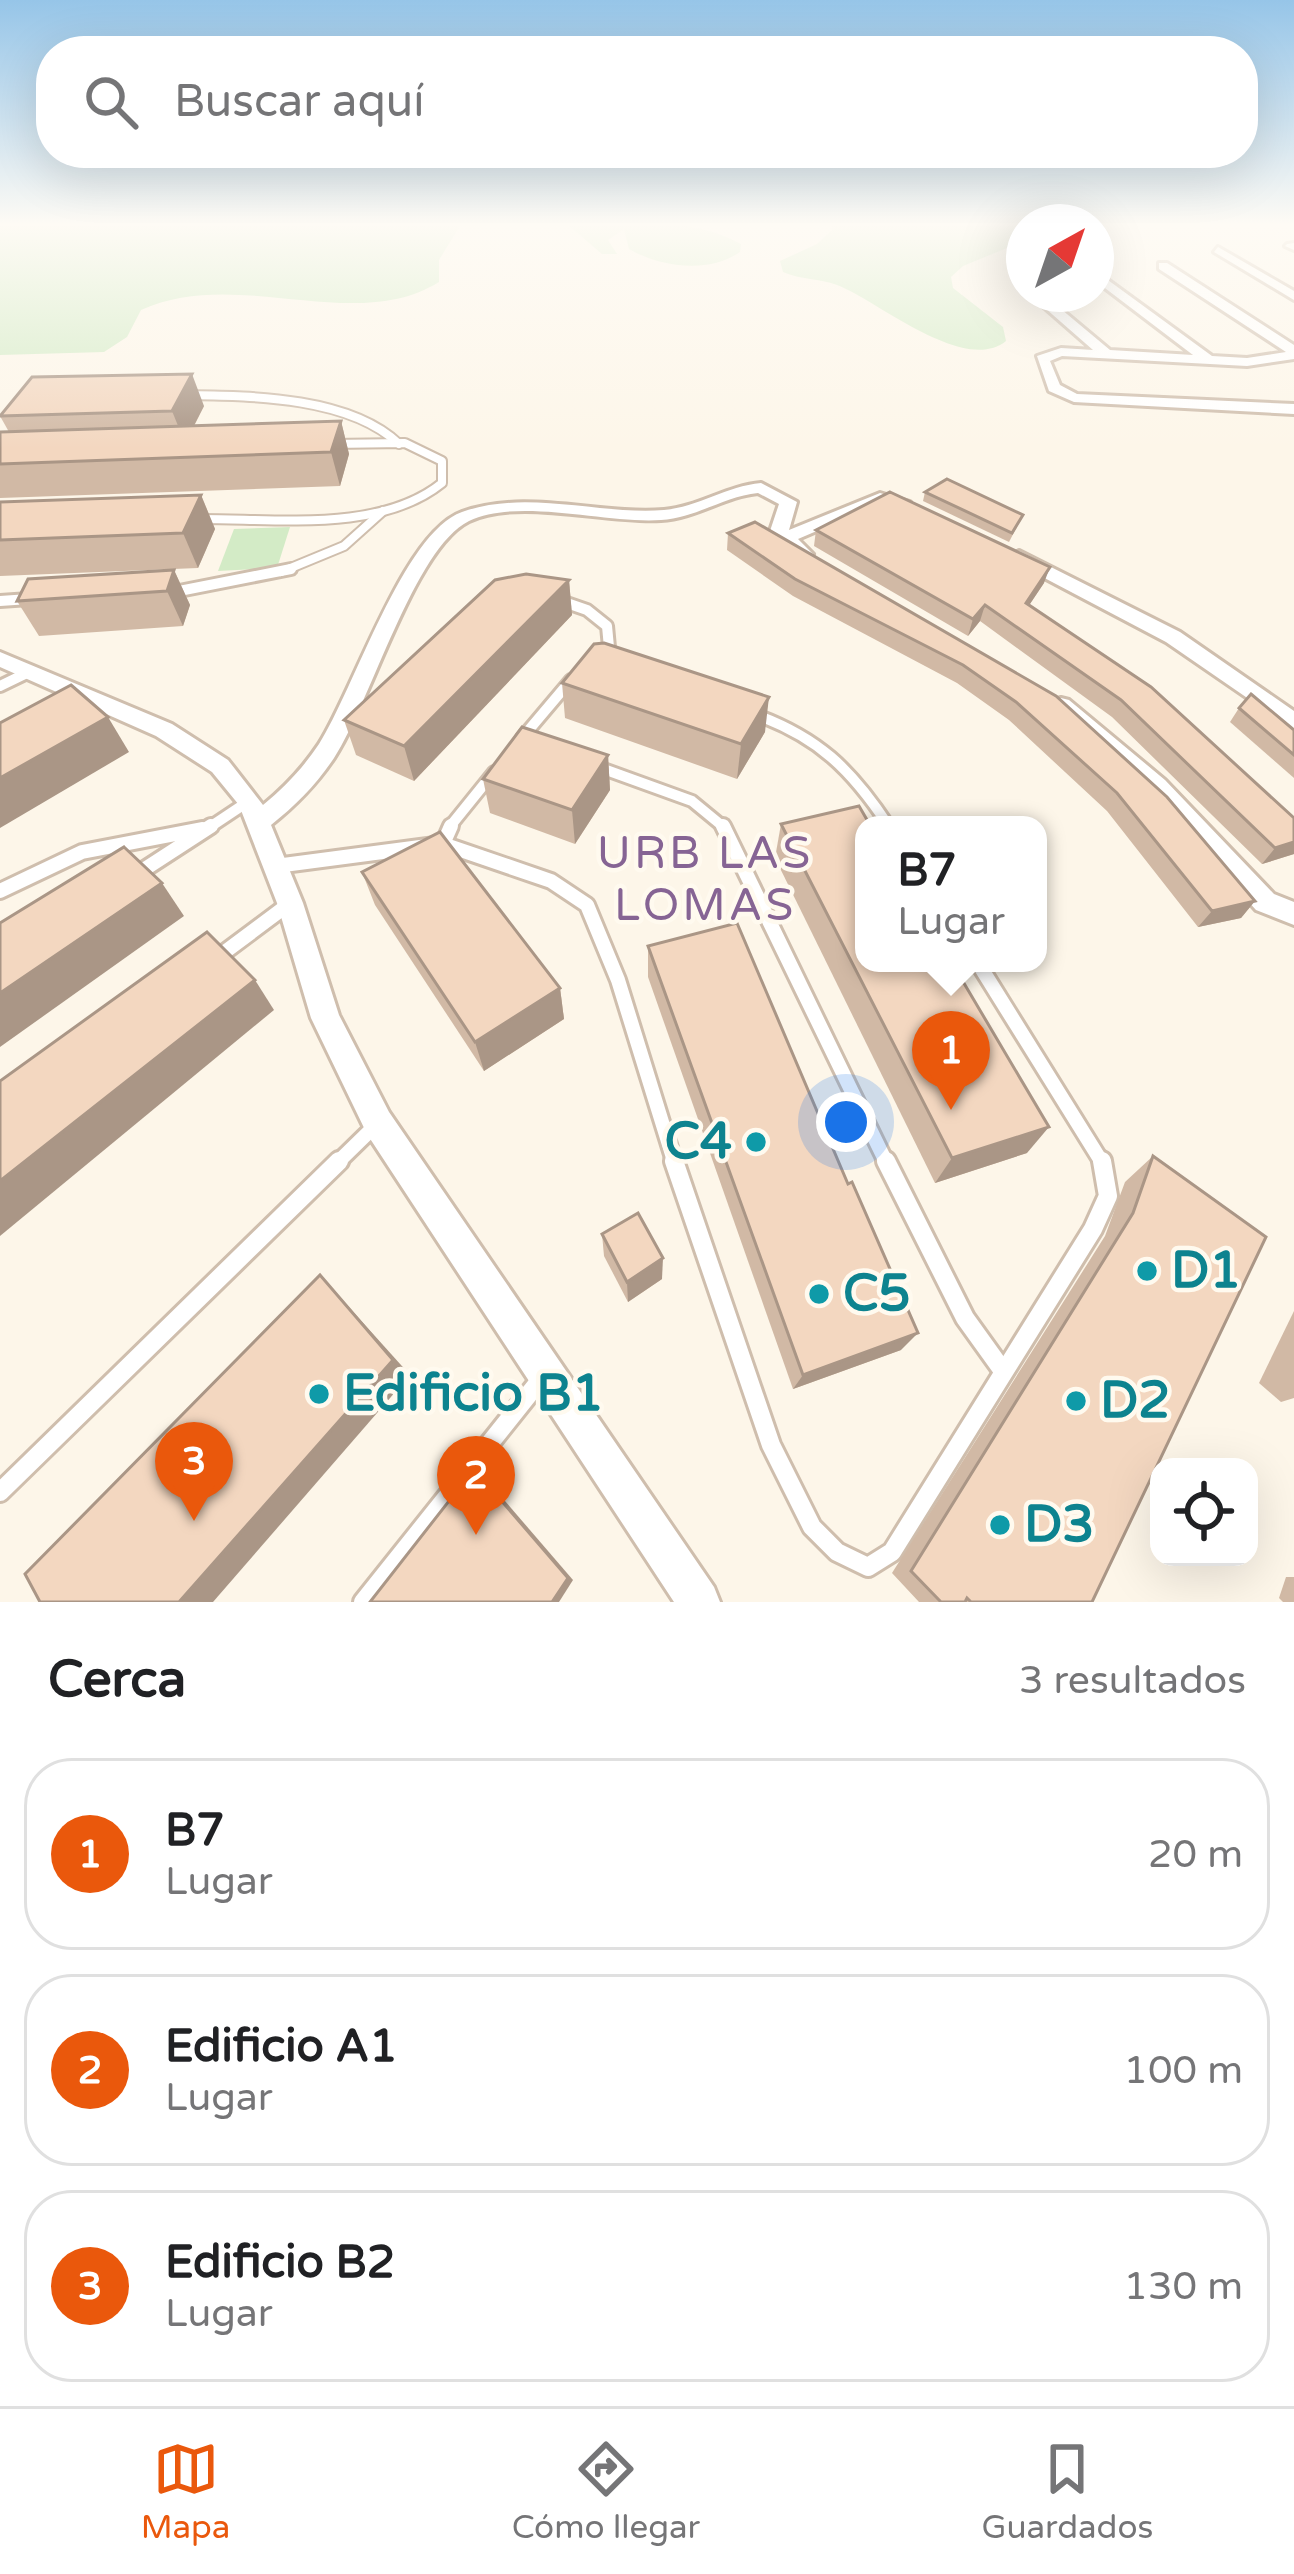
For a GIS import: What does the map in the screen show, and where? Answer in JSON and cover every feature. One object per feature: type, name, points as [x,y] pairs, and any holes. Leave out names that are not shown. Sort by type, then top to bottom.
[{"type":"street","points":[[1127,299],[1209,360]]},
{"type":"street","points":[[1212,299],[1294,353]]},
{"type":"street","points":[[1056,312],[1105,353]]},
{"type":"street","points":[[1294,353],[1268,361],[1061,352],[1042,359],[1055,390],[1079,399],[1294,409]]},
{"type":"street","points":[[254,811],[293,798],[319,768],[359,697],[431,539],[454,521],[534,507],[674,514],[755,488],[788,502],[779,531],[783,539],[828,570]]},
{"type":"street","points":[[783,539],[882,498],[916,508]]},
{"type":"street","points":[[1001,548],[1158,628],[1294,722]]},
{"type":"street","points":[[0,659],[32,670],[63,693],[164,730],[220,766],[254,811],[290,903],[325,1018],[378,1123],[699,1602]]},
{"type":"street","points":[[1042,690],[1157,786],[1265,902],[1294,914]]},
{"type":"lane","points":[[173,396],[282,400],[371,426],[394,436],[399,444]]},
{"type":"lane","points":[[183,520],[383,511],[425,499],[442,483],[442,461],[435,453],[399,444],[307,444]]},
{"type":"lane","points":[[150,593],[233,585],[284,573],[367,530],[383,511]]},
{"type":"lane","points":[[443,844],[445,833],[519,741],[600,669],[613,645],[607,626],[587,610],[550,598]]},
{"type":"lane","points":[[0,601],[43,599]]},
{"type":"lane","points":[[0,686],[32,670]]},
{"type":"lane","points":[[740,709],[823,742],[881,816]]},
{"type":"lane","points":[[519,741],[539,748]]},
{"type":"lane","points":[[578,760],[692,801],[728,830],[854,1099],[965,1318],[1003,1370]]},
{"type":"lane","points":[[0,891],[82,852],[208,828],[254,811]]},
{"type":"lane","points":[[114,889],[208,828]]},
{"type":"lane","points":[[275,866],[443,844],[565,887],[594,916],[711,1282],[771,1445],[801,1508],[826,1542],[868,1567],[882,1562],[1093,1228],[1109,1186],[1101,1158],[984,972]]},
{"type":"lane","points":[[199,971],[290,903]]},
{"type":"lane","points":[[0,1492],[378,1123]]},
{"type":"lane","points":[[363,1602],[545,1374]]},
{"type":"green space","points":[[0,299],[176,299],[141,310],[127,337],[104,352],[0,355]]},
{"type":"green space","points":[[286,299],[395,299],[370,303]]},
{"type":"green space","points":[[864,299],[967,299],[1003,327],[1006,341],[988,349],[945,342]]},
{"type":"green space","points":[[290,527],[277,568],[218,571],[234,529]]},
{"type":"building","points":[[192,374],[172,411],[0,416],[32,377]]},
{"type":"building","points":[[341,421],[331,452],[0,464],[0,432]]},
{"type":"building","points":[[947,479],[1023,515],[1012,533],[925,492]]},
{"type":"building","points":[[890,492],[1050,567],[1026,603],[1151,687],[1294,818],[1294,842],[1275,848],[1121,700],[985,605],[973,619],[816,530]]},
{"type":"building","points":[[201,495],[183,533],[0,540],[0,502]]},
{"type":"building","points":[[755,522],[1056,696],[1167,797],[1255,901],[1212,911],[1117,793],[1016,702],[963,665],[795,579],[728,533]]},
{"type":"building","points":[[174,570],[167,591],[17,601],[28,579]]},
{"type":"building","points":[[526,574],[569,580],[404,746],[344,720],[495,580]]},
{"type":"building","points":[[604,643],[769,697],[741,744],[562,683],[594,644]]},
{"type":"building","points":[[71,685],[108,717],[0,778],[0,723]]},
{"type":"building","points":[[1251,694],[1294,730],[1294,755],[1239,708]]},
{"type":"building","points":[[522,727],[608,755],[572,810],[483,779]]},
{"type":"building","points":[[859,806],[865,816],[855,816],[855,969],[781,824]]},
{"type":"building","points":[[440,832],[560,988],[475,1042],[362,872]]},
{"type":"building","points":[[124,847],[162,883],[0,993],[0,923]]},
{"type":"building","points":[[737,923],[848,1184],[852,1182],[918,1333],[803,1375],[648,946]]},
{"type":"building","points":[[207,932],[255,980],[0,1181],[0,1081]]},
{"type":"building","points":[[857,972],[957,972],[1049,1127],[952,1158]]},
{"type":"building","points":[[1153,1156],[1266,1237],[1161,1458],[1150,1458],[1150,1480],[1092,1602],[971,1602],[967,1598],[965,1602],[941,1602],[911,1571],[1133,1213]]},
{"type":"building","points":[[638,1213],[663,1258],[627,1282],[602,1234]]},
{"type":"building","points":[[320,1275],[393,1360],[179,1602],[40,1602],[25,1574]]},
{"type":"building","points":[[474,1469],[568,1578],[552,1602],[370,1602]]},
{"type":"place","name":"B7","points":[[951,1110]]},
{"type":"place","name":"C4","points":[[756,1142]]},
{"type":"place","name":"D1","points":[[1147,1271]]},
{"type":"place","name":"C5","points":[[819,1294]]},
{"type":"place","name":"Edificio B1","points":[[319,1394]]},
{"type":"place","name":"D2","points":[[1076,1401]]},
{"type":"place","name":"Edificio B2","points":[[194,1521]]},
{"type":"place","name":"D3","points":[[1000,1525]]},
{"type":"place","name":"Edificio A1","points":[[476,1535]]},
{"type":"district","name":"URB LAS LOMAS","points":[[705,880]]}]
